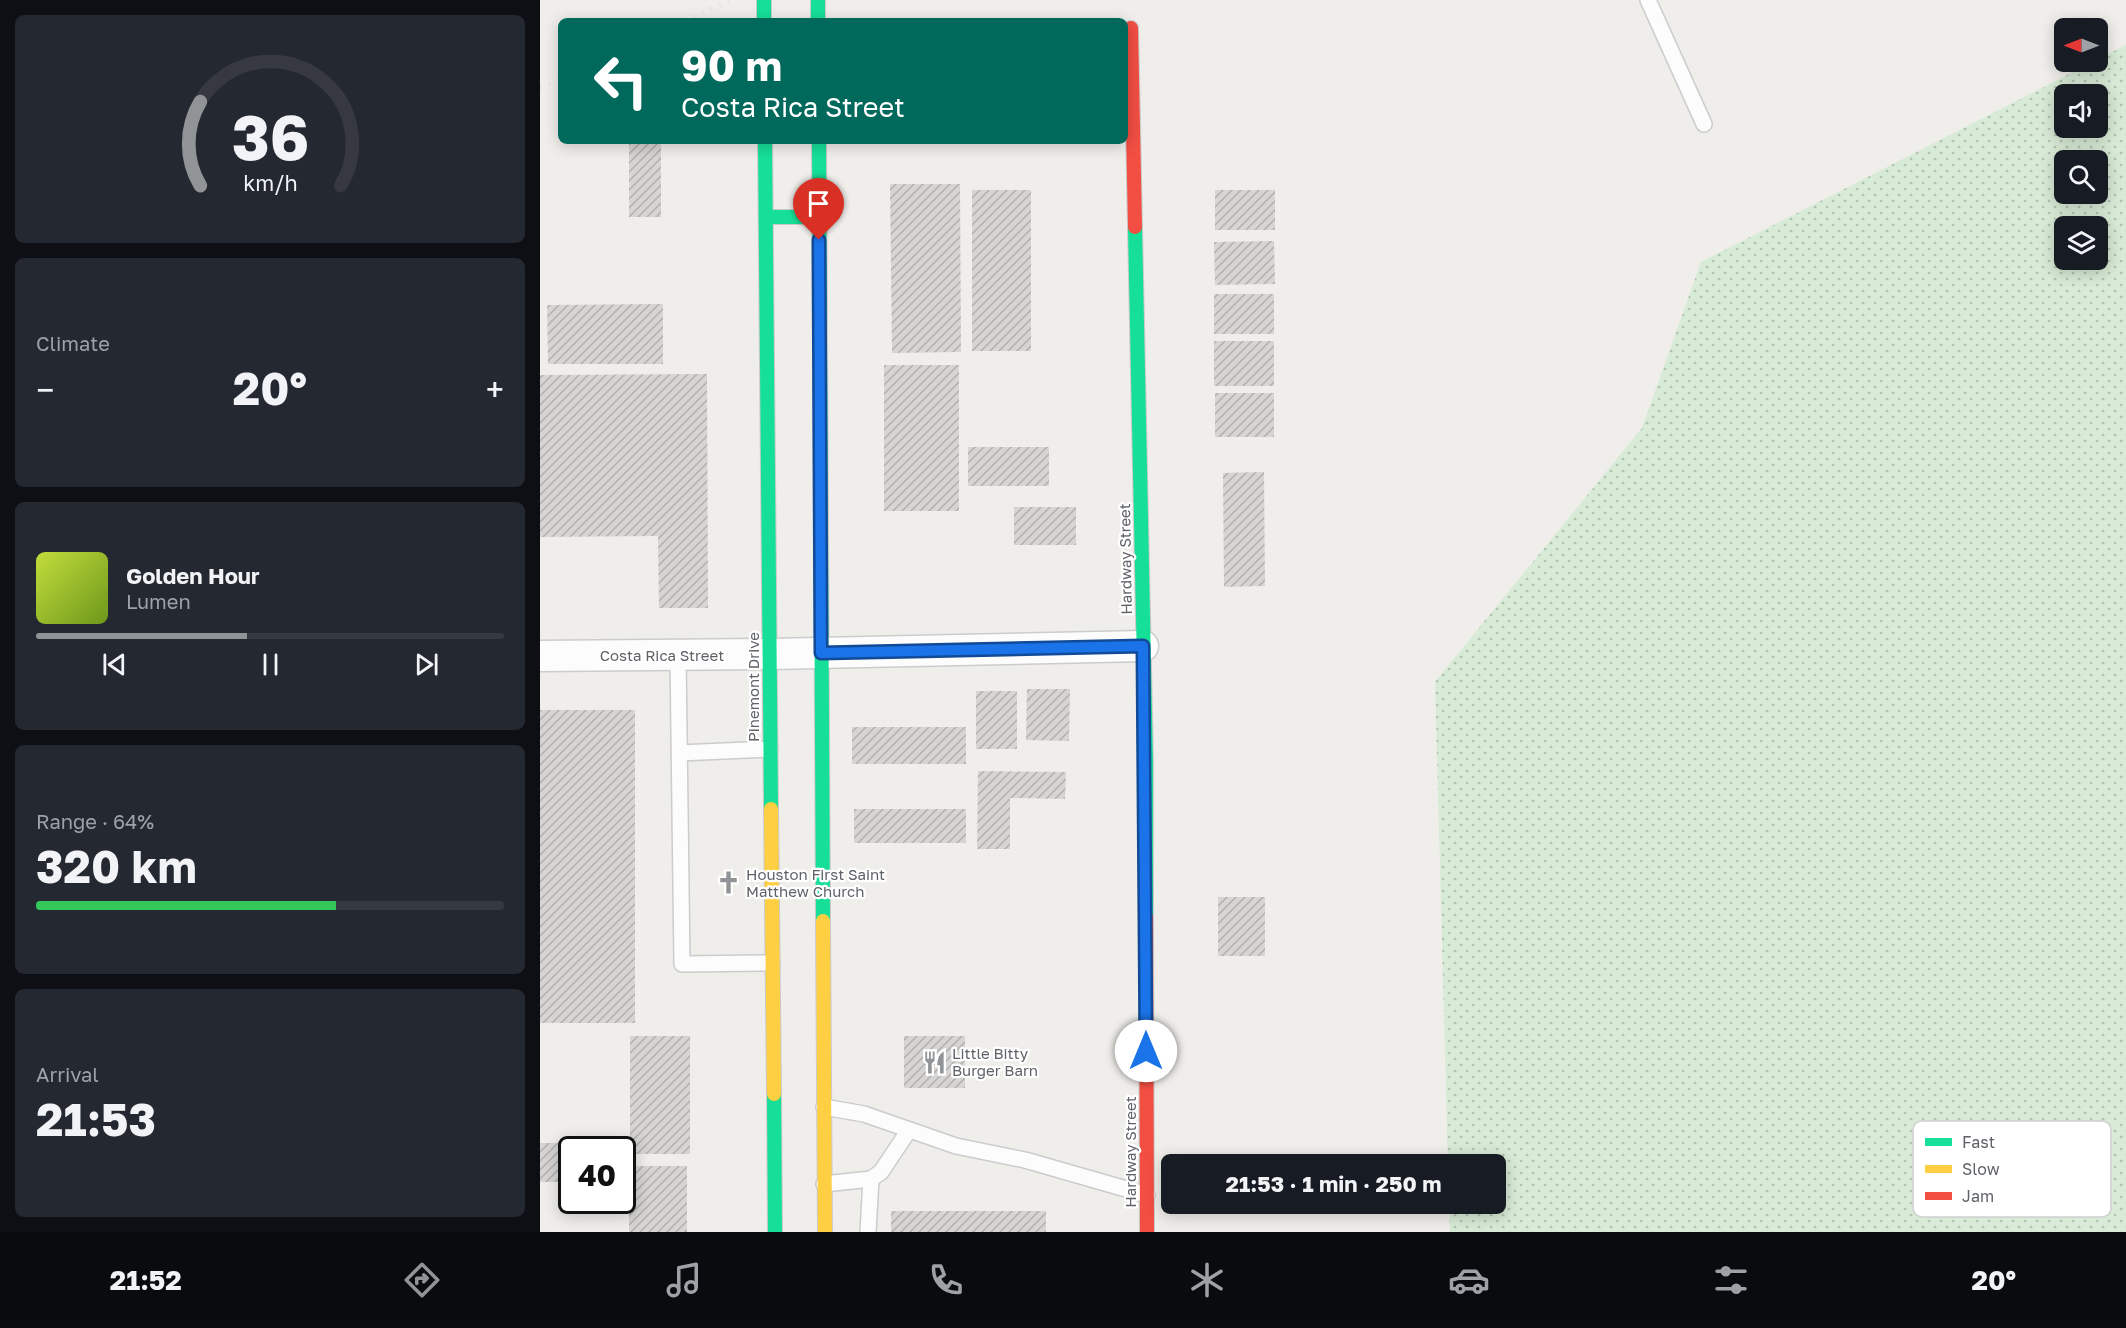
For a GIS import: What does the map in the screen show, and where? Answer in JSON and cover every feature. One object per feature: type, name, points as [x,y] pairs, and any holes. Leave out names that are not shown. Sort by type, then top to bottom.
[{"type":"main road","points":[[764,0],[764,18]]},
{"type":"main road","points":[[818,0],[818,18]]},
{"type":"main road","name":"Hardway Street","points":[[1128,29],[1143,646],[1147,1232]]},
{"type":"main road","name":"Pinemont Drive","points":[[765,144],[772,963],[779,1108],[775,1232]]},
{"type":"main road","points":[[819,144],[821,653],[819,1107],[825,1232]]},
{"type":"main road","points":[[766,217],[819,217]]},
{"type":"street","name":"Costa Rica Street","points":[[540,656],[770,654],[1143,646]]},
{"type":"lane","points":[[1648,0],[1704,124]]},
{"type":"lane","points":[[678,655],[682,964],[772,963]]},
{"type":"lane","points":[[679,753],[770,748]]},
{"type":"lane","points":[[819,1107],[864,1114],[956,1146],[1025,1160],[1147,1194]]},
{"type":"lane","points":[[824,1184],[871,1179],[880,1172],[909,1130]]},
{"type":"lane","points":[[868,1232],[871,1179]]},
{"type":"green space","points":[[2126,45],[2126,1232],[1450,1232],[1449,1214],[1506,1214],[1506,1154],[1448,1154],[1435,682],[1642,428],[1701,262],[2073,72],[2108,72],[2108,54]]},
{"type":"building","points":[[629,144],[661,144],[661,217],[629,217]]},
{"type":"building","points":[[890,184],[960,184],[961,352],[892,353]]},
{"type":"building","points":[[972,190],[1031,190],[1031,351],[972,351]]},
{"type":"building","points":[[1215,190],[1275,190],[1275,230],[1215,230]]},
{"type":"building","points":[[1274,241],[1275,284],[1215,285],[1214,242]]},
{"type":"building","points":[[1214,294],[1274,294],[1274,334],[1214,334]]},
{"type":"building","points":[[663,304],[663,364],[548,364],[547,305]]},
{"type":"building","points":[[1214,341],[1274,341],[1274,386],[1214,386]]},
{"type":"building","points":[[884,365],[959,365],[959,511],[884,511]]},
{"type":"building","points":[[707,374],[708,608],[659,608],[658,536],[540,537],[540,375]]},
{"type":"building","points":[[1215,393],[1274,393],[1274,437],[1215,437]]},
{"type":"building","points":[[968,447],[1049,447],[1049,486],[968,486]]},
{"type":"building","points":[[1264,472],[1265,586],[1224,587],[1223,473]]},
{"type":"building","points":[[1014,507],[1076,507],[1076,545],[1014,545]]},
{"type":"building","points":[[1027,689],[1070,689],[1069,741],[1026,740]]},
{"type":"building","points":[[976,691],[1017,691],[1017,749],[976,749]]},
{"type":"building","points":[[540,710],[635,710],[635,1023],[540,1023]]},
{"type":"building","points":[[852,727],[966,727],[966,764],[852,764]]},
{"type":"building","points":[[978,771],[1066,772],[1065,799],[1010,798],[1010,849],[977,849]]},
{"type":"building","points":[[854,809],[966,809],[966,843],[854,843]]},
{"type":"building","points":[[1218,897],[1265,897],[1265,956],[1218,956]]},
{"type":"building","points":[[630,1036],[690,1036],[690,1154],[636,1154],[636,1136],[630,1136]]},
{"type":"building","name":"Little Bitty Burger Barn","points":[[904,1036],[965,1036],[965,1088],[904,1088]]},
{"type":"building","points":[[540,1143],[558,1143],[558,1182],[540,1182]]},
{"type":"building","points":[[636,1166],[687,1166],[687,1232],[629,1232],[629,1214],[636,1214]]},
{"type":"building","points":[[891,1211],[1046,1211],[1046,1232],[891,1232]]},
{"type":"railway","points":[[692,18],[731,0]]},
{"type":"railway","points":[[540,88],[558,80]]},
{"type":"traffic: fast","points":[[764,0],[764,18]]},
{"type":"traffic: fast","points":[[818,0],[818,18]]},
{"type":"traffic: fast","points":[[765,144],[771,809]]},
{"type":"traffic: fast","points":[[819,144],[823,921]]},
{"type":"traffic: fast","points":[[766,217],[819,217]]},
{"type":"traffic: fast","points":[[1135,227],[1146,763],[1146,917]]},
{"type":"traffic: fast","points":[[774,1094],[775,1232]]},
{"type":"traffic: slow","points":[[771,809],[774,1094]]},
{"type":"traffic: slow","points":[[823,921],[825,1232]]},
{"type":"traffic: jam","points":[[1131,28],[1135,227]]},
{"type":"traffic: jam","points":[[1146,917],[1147,1232]]},
{"type":"place","name":"Houston First Saint Matthew Church","points":[[728,883]]},
{"type":"place","name":"Little Bitty Burger Barn","points":[[934,1062]]},
{"type":"route","points":[[819,240],[821,653],[1143,646],[1146,763],[1146,1051]]}]
